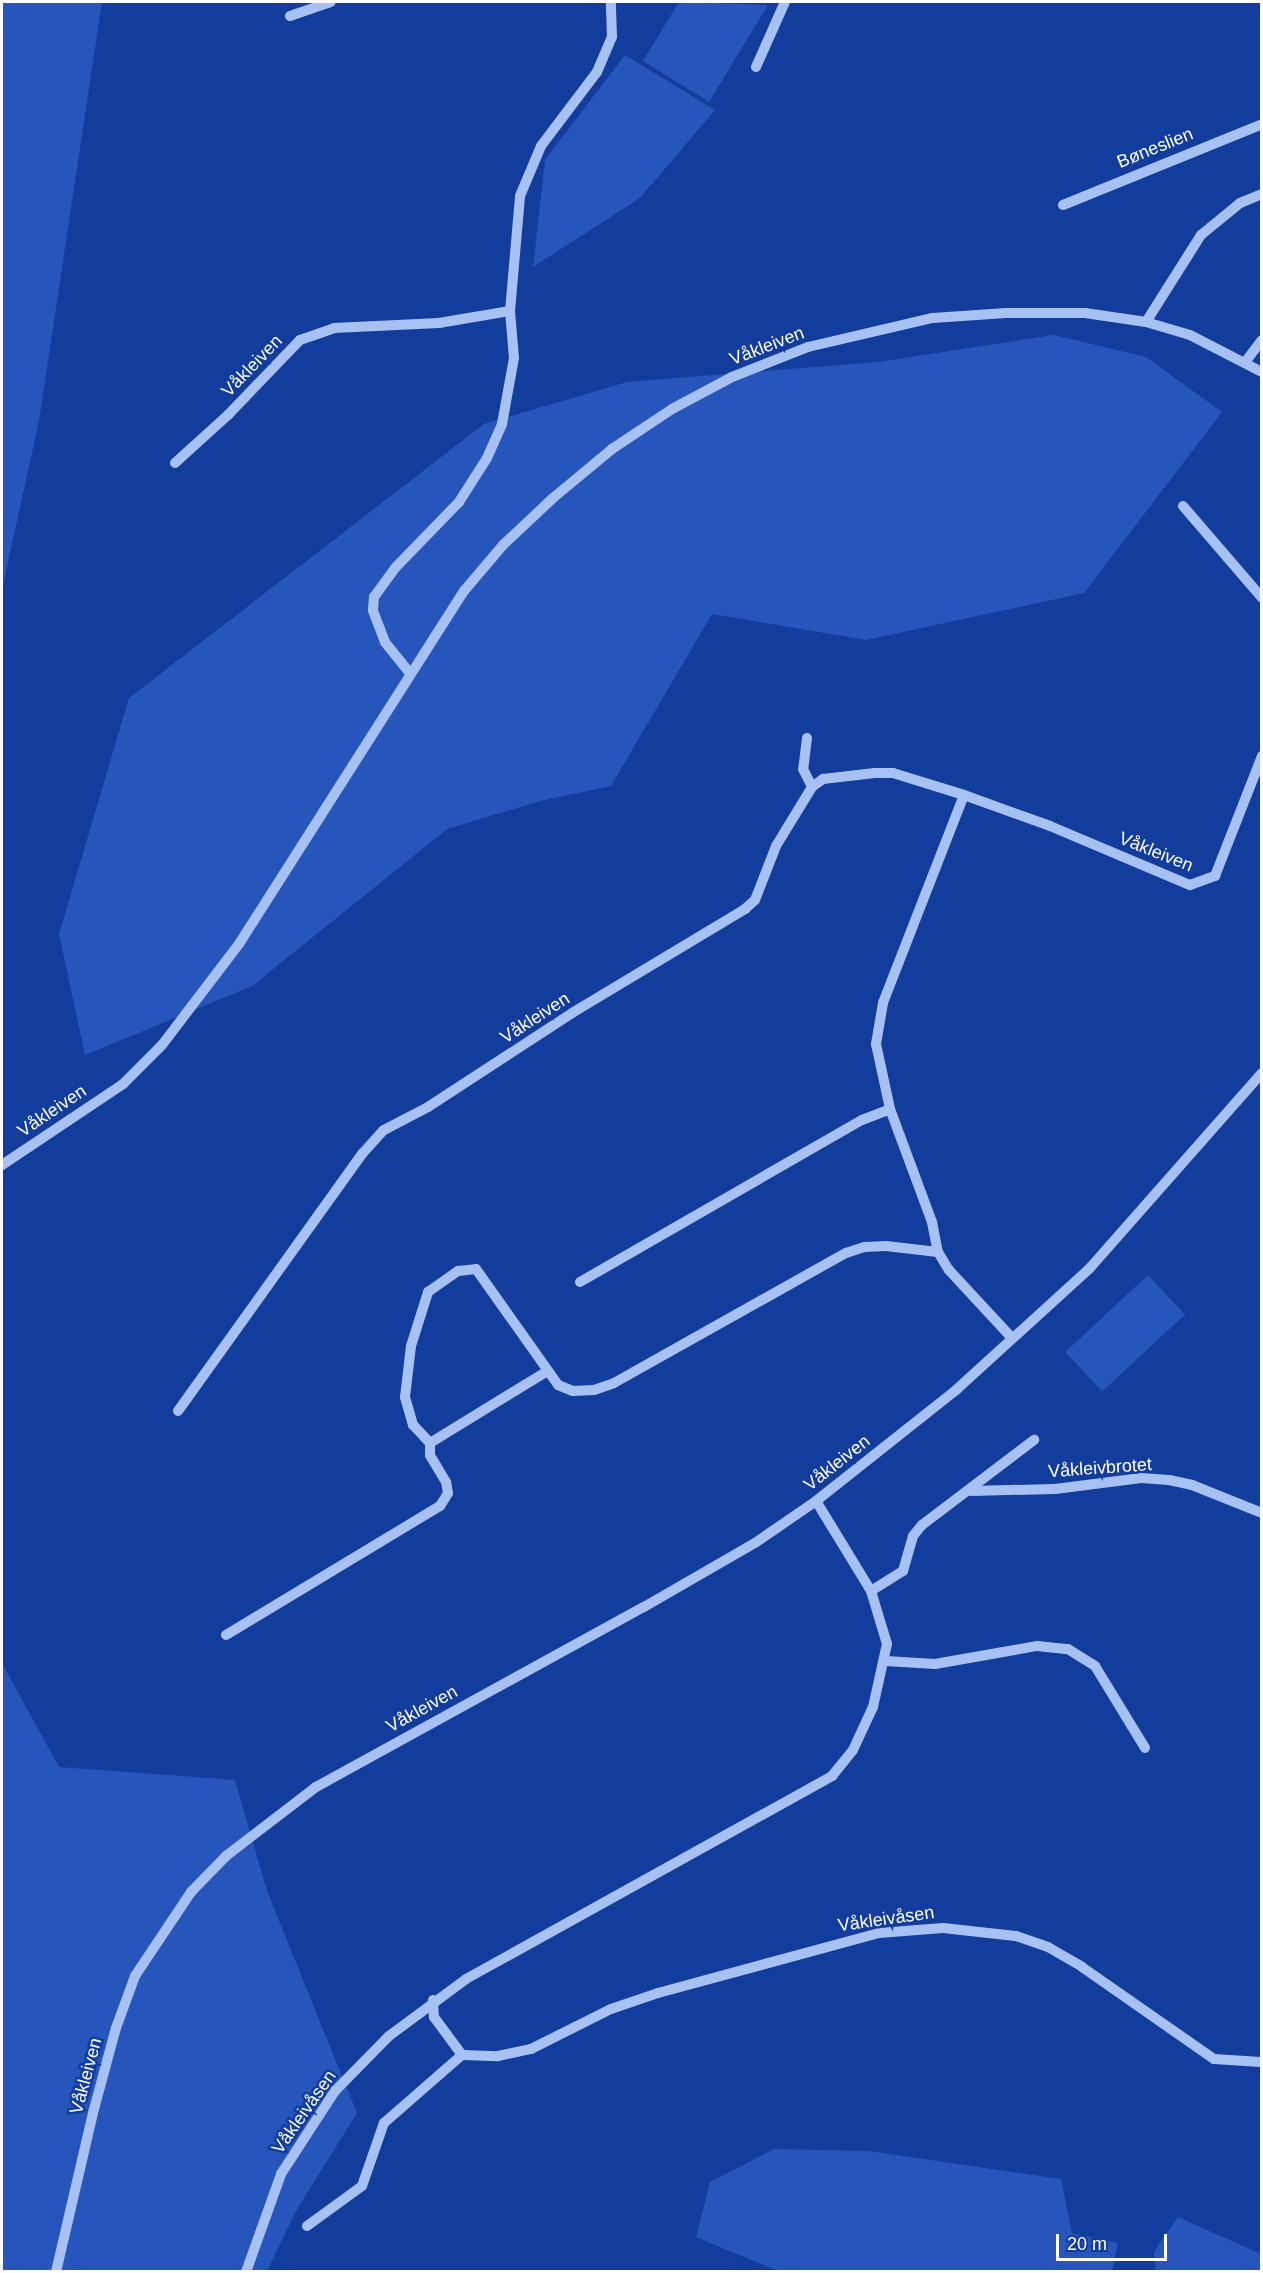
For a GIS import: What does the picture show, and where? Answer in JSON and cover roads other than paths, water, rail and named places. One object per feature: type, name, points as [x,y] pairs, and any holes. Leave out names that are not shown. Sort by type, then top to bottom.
[{"type":"street","points":[[290,16],[331,2]]},
{"type":"street","points":[[409,672],[385,642],[373,610],[374,597],[396,567],[459,502],[487,458],[502,424],[514,358],[510,310],[524,185],[541,146],[597,72],[612,38],[611,2]]},
{"type":"street","points":[[756,67],[785,2]]},
{"type":"street","name":"Bøneslien","points":[[1063,205],[1262,124]]},
{"type":"street","points":[[1146,322],[1201,235],[1240,203],[1262,194]]},
{"type":"street","name":"Våkleiven","points":[[176,463],[228,415],[300,340],[334,328],[439,323],[510,310]]},
{"type":"street","name":"Våkleiven","points":[[2,1165],[123,1084],[194,1006],[239,944],[409,672],[464,591],[503,545],[553,498],[620,444],[672,409],[732,376],[808,347],[869,330],[933,318],[1006,313],[1085,313],[1146,322],[1190,335],[1246,361],[1262,372]]},
{"type":"street","points":[[1246,361],[1262,340]]},
{"type":"street","points":[[1183,506],[1262,598]]},
{"type":"street","points":[[807,738],[803,769],[812,787]]},
{"type":"street","name":"Våkleiven","points":[[178,1410],[363,1153],[384,1130],[428,1107],[572,1013],[745,909],[755,900],[776,846],[812,787],[823,779],[893,773],[964,795],[1050,826],[1190,885],[1215,876],[1262,756]]},
{"type":"street","points":[[964,795],[883,1003],[876,1044],[890,1109],[932,1222],[938,1252],[949,1270],[1012,1338]]},
{"type":"street","name":"Våkleiven","points":[[56,2271],[96,2103],[135,1976],[158,1937],[191,1892],[226,1856],[316,1787],[644,1607],[755,1543],[816,1501],[956,1390],[1089,1269],[1262,1073]]},
{"type":"street","points":[[580,1282],[862,1120],[890,1109]]},
{"type":"street","points":[[226,1635],[440,1506],[447,1493],[446,1482],[430,1455],[430,1443],[413,1425],[405,1397],[411,1346],[428,1292],[458,1271],[476,1269],[520,1327],[546,1372],[558,1385],[573,1391],[594,1390],[614,1383],[846,1253],[865,1247],[938,1252]]},
{"type":"street","points":[[430,1443],[546,1372]]},
{"type":"street","points":[[871,1591],[903,1571],[913,1536],[922,1525],[971,1491],[1034,1440]]},
{"type":"street","name":"Våkleivbrotet","points":[[971,1491],[1055,1489],[1141,1478],[1169,1480],[1192,1485],[1262,1513]]},
{"type":"street","name":"Våkleivåsen","points":[[246,2271],[281,2174],[335,2091],[389,2036],[433,2000],[602,1901],[762,1818],[832,1776],[853,1750],[873,1707],[886,1661],[883,1624],[871,1591],[816,1501]]},
{"type":"street","points":[[886,1661],[935,1664],[1037,1646],[1068,1650],[1095,1666],[1145,1748]]},
{"type":"street","name":"Våkleivåsen","points":[[462,2055],[498,2056],[531,2049],[630,2002],[842,1941],[879,1933],[943,1928],[989,1930],[1048,1947],[1214,2059],[1261,2062]]},
{"type":"street","points":[[307,2226],[362,2186],[384,2123],[462,2055],[434,2017],[433,2000]]}]
